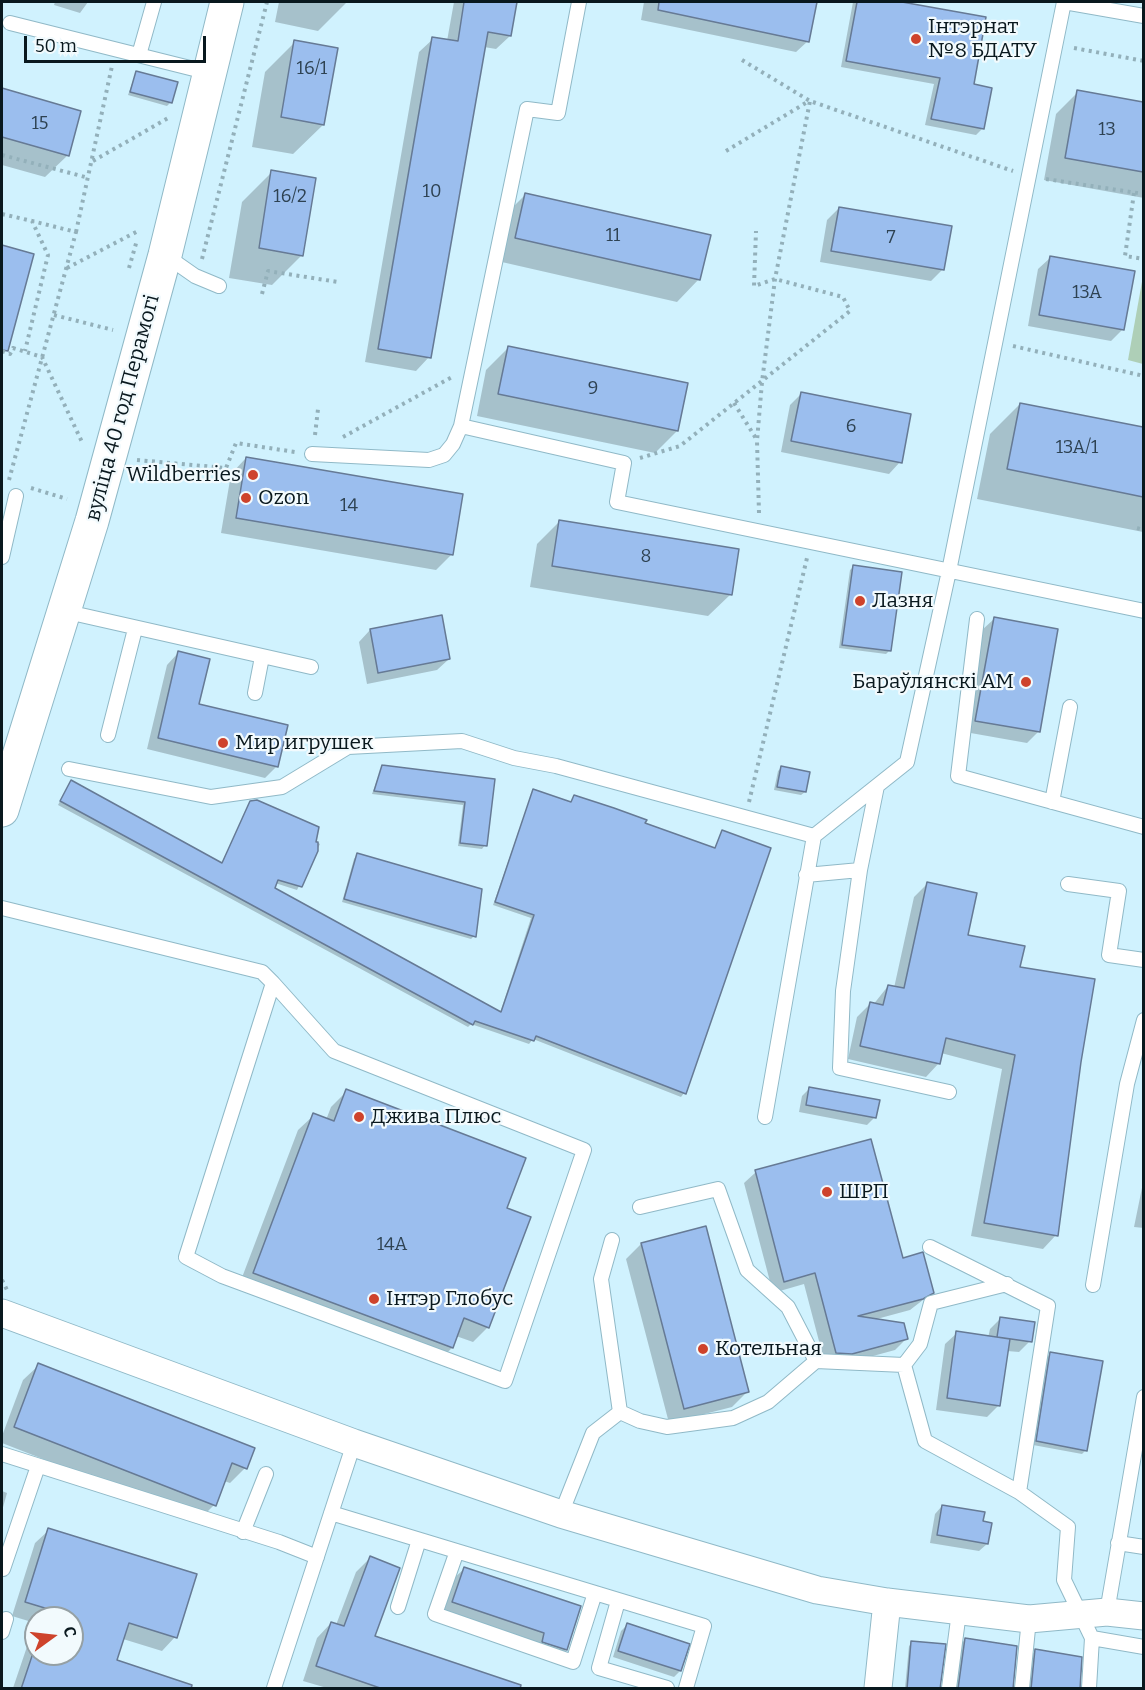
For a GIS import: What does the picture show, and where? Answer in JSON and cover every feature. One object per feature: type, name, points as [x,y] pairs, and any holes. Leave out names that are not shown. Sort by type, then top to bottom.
[{"type":"street","name":"вуліца 40 год Перамогі","points":[[2,810],[110,454],[165,255],[227,2]]},
{"type":"street","points":[[2,1312],[354,1443],[561,1514],[817,1590],[959,1612],[1029,1619],[1107,1612],[1143,1616]]},
{"type":"street","points":[[878,1689],[887,1602]]},
{"type":"lane","points":[[139,56],[154,2]]},
{"type":"lane","points":[[312,454],[429,460],[444,455],[453,444],[461,426],[527,109],[558,113],[579,2]]},
{"type":"lane","points":[[765,1117],[814,836],[907,762],[949,571],[993,341],[1064,2],[1143,16]]},
{"type":"lane","points":[[10,23],[210,73]]},
{"type":"lane","points":[[165,255],[195,276],[219,286]]},
{"type":"lane","points":[[461,426],[624,463],[617,502],[1143,611]]},
{"type":"lane","points":[[2,557],[17,490]]},
{"type":"lane","points":[[63,611],[311,667]]},
{"type":"lane","points":[[977,619],[958,776],[1143,827]]},
{"type":"lane","points":[[108,735],[135,629]]},
{"type":"lane","points":[[255,693],[262,657]]},
{"type":"lane","points":[[1052,802],[1070,707]]},
{"type":"lane","points":[[69,769],[211,797],[282,787],[348,747],[462,741],[514,758],[556,766],[814,836]]},
{"type":"lane","points":[[877,786],[860,870],[843,991],[840,1068],[949,1092]]},
{"type":"lane","points":[[806,875],[860,870]]},
{"type":"lane","points":[[1068,884],[1119,891],[1109,955],[1143,960]]},
{"type":"lane","points":[[2,908],[262,972],[273,983],[334,1051],[584,1150],[505,1382],[222,1276],[186,1257],[273,983]]},
{"type":"lane","points":[[1093,1285],[1127,1084],[1143,1020]]},
{"type":"lane","points":[[640,1207],[718,1189],[747,1270],[788,1307],[816,1361]]},
{"type":"lane","points":[[612,1240],[601,1279],[620,1412]]},
{"type":"lane","points":[[930,1246],[1048,1306],[1019,1492]]},
{"type":"lane","points":[[904,1365],[920,1344],[931,1303],[1007,1284]]},
{"type":"lane","points":[[620,1412],[640,1421],[667,1427],[733,1418],[768,1402],[816,1361],[904,1365]]},
{"type":"lane","points":[[904,1365],[926,1441],[1019,1492],[1068,1527],[1064,1580],[1092,1638],[1089,1689]]},
{"type":"lane","points":[[1107,1612],[1143,1397]]},
{"type":"lane","points":[[561,1514],[593,1433],[620,1412]]},
{"type":"lane","points":[[274,1689],[354,1443]]},
{"type":"lane","points":[[2,1454],[317,1557]]},
{"type":"lane","points":[[3,1569],[38,1466]]},
{"type":"lane","points":[[243,1532],[266,1474]]},
{"type":"lane","points":[[331,1513],[704,1626],[686,1689]]},
{"type":"lane","points":[[398,1608],[419,1540]]},
{"type":"lane","points":[[1118,1544],[1143,1547]]},
{"type":"lane","points":[[457,1551],[435,1614],[573,1662],[595,1593]]},
{"type":"lane","points":[[618,1600],[599,1668],[667,1689]]},
{"type":"lane","points":[[949,1689],[959,1612]]},
{"type":"lane","points":[[1022,1689],[1029,1619]]},
{"type":"lane","points":[[1092,1638],[1143,1647]]},
{"type":"path","points":[[195,276],[208,243],[267,2]]},
{"type":"path","points":[[1055,44],[1143,61]]},
{"type":"path","points":[[742,60],[810,101],[1028,176],[1143,194]]},
{"type":"path","points":[[17,490],[9,482],[76,232],[112,62],[122,65]]},
{"type":"path","points":[[726,151],[810,101]]},
{"type":"path","points":[[759,532],[757,441],[762,382],[775,279],[810,101]]},
{"type":"path","points":[[92,162],[170,117]]},
{"type":"path","points":[[2,155],[89,178]]},
{"type":"path","points":[[1134,193],[1125,256],[1143,259]]},
{"type":"path","points":[[2,214],[76,232]]},
{"type":"path","points":[[25,351],[48,255],[32,221]]},
{"type":"path","points":[[67,268],[140,230]]},
{"type":"path","points":[[624,463],[680,446],[850,311],[843,297],[775,279],[754,286],[756,231]]},
{"type":"path","points":[[262,294],[268,271],[338,282]]},
{"type":"path","points":[[54,315],[113,330]]},
{"type":"path","points":[[993,341],[1143,376]]},
{"type":"path","points":[[2,351],[10,354],[13,348],[42,357],[110,454],[226,468],[236,443],[312,454],[474,365]]},
{"type":"path","points":[[734,403],[757,441]]},
{"type":"path","points":[[312,454],[318,409]]},
{"type":"path","points":[[110,454],[141,450]]},
{"type":"path","points":[[28,488],[67,499]]},
{"type":"path","points":[[1137,528],[1143,530]]},
{"type":"path","points":[[745,816],[811,543]]},
{"type":"green space","points":[[1143,276],[1143,364],[1128,360]]},
{"type":"building","points":[[464,2],[517,2],[511,36],[488,32],[431,358],[378,349],[432,37],[458,41]]},
{"type":"building","points":[[659,2],[817,2],[809,42],[658,10]]},
{"type":"building","name":"Інтэрнат №8 БДАТУ","points":[[857,2],[902,2],[986,17],[974,84],[992,88],[984,129],[931,119],[940,78],[846,61]]},
{"type":"building","points":[[294,40],[338,48],[324,125],[281,117]]},
{"type":"building","points":[[136,71],[178,82],[172,103],[130,92]]},
{"type":"building","points":[[2,88],[81,111],[69,156],[2,137]]},
{"type":"building","points":[[1077,90],[1143,102],[1143,172],[1065,158]]},
{"type":"building","points":[[271,170],[316,178],[303,256],[259,248]]},
{"type":"building","points":[[525,193],[711,235],[700,280],[515,238]]},
{"type":"building","points":[[839,207],[952,226],[944,270],[831,251]]},
{"type":"building","points":[[2,245],[34,254],[8,351],[2,350]]},
{"type":"building","points":[[1050,256],[1135,271],[1124,330],[1039,315]]},
{"type":"building","points":[[508,346],[688,383],[678,431],[498,394]]},
{"type":"building","points":[[801,392],[911,414],[902,463],[791,441]]},
{"type":"building","points":[[1020,403],[1143,427],[1143,497],[1007,469]]},
{"type":"building","points":[[246,457],[463,494],[453,555],[236,518]]},
{"type":"building","points":[[559,520],[739,549],[732,595],[552,566]]},
{"type":"building","points":[[853,565],[902,572],[891,651],[842,645]]},
{"type":"building","points":[[442,615],[450,659],[378,673],[370,629]]},
{"type":"building","points":[[994,617],[1058,629],[1040,732],[975,721]]},
{"type":"building","points":[[178,651],[210,659],[199,704],[288,725],[278,767],[158,738]]},
{"type":"building","points":[[382,765],[495,779],[487,846],[460,843],[465,802],[374,791]]},
{"type":"building","points":[[781,766],[810,772],[806,792],[777,787]]},
{"type":"building","points":[[71,780],[222,863],[250,801],[257,800],[319,827],[316,842],[318,842],[318,851],[302,887],[278,880],[275,888],[501,1012],[534,915],[495,902],[533,789],[571,802],[574,795],[647,820],[645,823],[715,848],[722,830],[771,848],[686,1094],[536,1036],[534,1041],[475,1021],[473,1025],[60,801]]},
{"type":"building","points":[[357,853],[482,889],[476,937],[344,899]]},
{"type":"building","points":[[927,882],[977,893],[968,935],[1025,946],[1020,967],[1095,979],[1081,1062],[1058,1236],[984,1223],[1015,1055],[946,1038],[940,1064],[860,1046],[870,1002],[883,1005],[888,985],[904,988]]},
{"type":"building","points":[[809,1087],[880,1100],[876,1118],[806,1105]]},
{"type":"building","points":[[346,1089],[526,1158],[507,1208],[531,1217],[489,1328],[464,1318],[453,1348],[253,1273],[313,1113],[334,1121]]},
{"type":"building","points":[[871,1139],[903,1258],[923,1252],[934,1293],[923,1299],[858,1316],[904,1323],[908,1339],[852,1354],[836,1353],[815,1273],[784,1282],[755,1170]]},
{"type":"building","name":"Котельная","points":[[706,1226],[749,1392],[684,1409],[641,1243]]},
{"type":"building","points":[[1000,1317],[1035,1322],[1032,1342],[997,1337]]},
{"type":"building","points":[[956,1331],[1010,1339],[1000,1406],[947,1398]]},
{"type":"building","points":[[1050,1352],[1103,1361],[1087,1451],[1036,1441]]},
{"type":"building","points":[[38,1363],[255,1448],[247,1469],[232,1463],[216,1506],[14,1427]]},
{"type":"building","points":[[942,1505],[985,1512],[983,1521],[992,1523],[988,1544],[937,1535]]},
{"type":"building","points":[[48,1528],[197,1574],[177,1638],[129,1623],[117,1660],[192,1685],[191,1689],[21,1689],[29,1666],[84,1666],[84,1606],[38,1606],[25,1602]]},
{"type":"building","points":[[370,1556],[400,1568],[375,1636],[521,1685],[520,1689],[383,1689],[316,1666],[331,1622],[344,1626]]},
{"type":"building","points":[[464,1567],[581,1606],[567,1650],[542,1642],[544,1633],[452,1602]]},
{"type":"building","points":[[627,1623],[690,1644],[681,1671],[618,1651]]},
{"type":"building","points":[[965,1638],[1017,1646],[1013,1689],[958,1689]]},
{"type":"building","points":[[911,1641],[946,1644],[940,1689],[907,1689]]},
{"type":"building","points":[[1035,1649],[1082,1657],[1080,1689],[1031,1689]]},
{"type":"place","name":"Інтэрнат №8 БДАТУ","points":[[916,39]]},
{"type":"place","name":"Wildberries","points":[[253,475]]},
{"type":"place","name":"Ozon","points":[[246,498]]},
{"type":"place","name":"Лазня","points":[[860,601]]},
{"type":"place","name":"Бараўлянскі АМ","points":[[1026,682]]},
{"type":"place","name":"Мир игрушек","points":[[223,743]]},
{"type":"place","name":"Джива Плюс","points":[[359,1117]]},
{"type":"place","name":"ШРП","points":[[827,1192]]},
{"type":"place","name":"Інтэр Глобус","points":[[374,1299]]},
{"type":"place","name":"Котельная","points":[[703,1349]]}]
